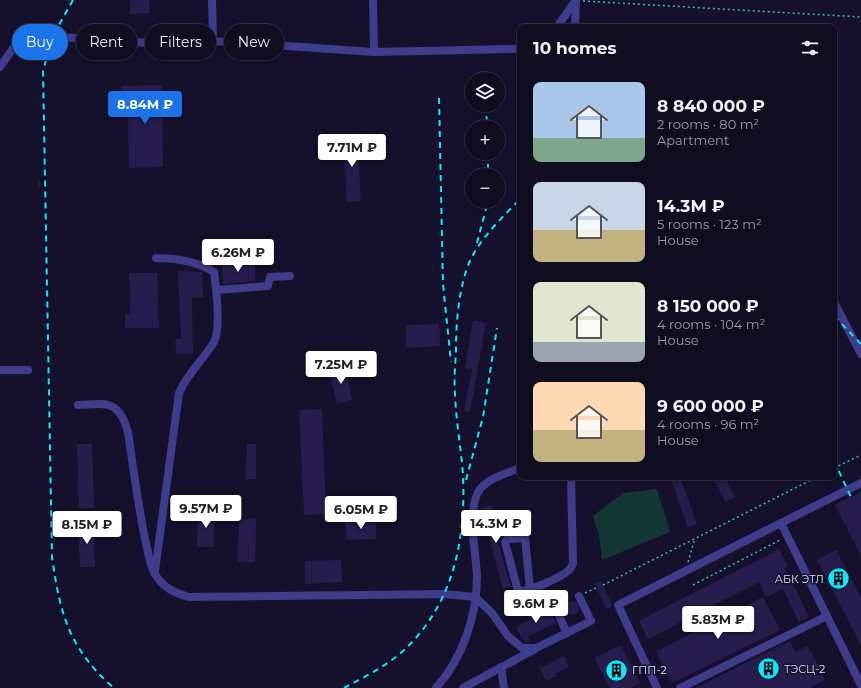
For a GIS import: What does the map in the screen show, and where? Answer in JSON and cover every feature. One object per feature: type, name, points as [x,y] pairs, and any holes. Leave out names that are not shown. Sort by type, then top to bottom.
[{"type":"street","points":[[212,0],[213,24]]},
{"type":"street","points":[[373,0],[374,52]]},
{"type":"street","points":[[559,24],[576,0]]},
{"type":"street","points":[[574,24],[576,0]]},
{"type":"street","points":[[0,67],[19,40],[41,36],[145,43]]},
{"type":"street","points":[[216,42],[374,52],[517,48]]},
{"type":"street","points":[[154,574],[180,393],[189,374],[215,340],[218,305],[214,272],[204,266],[175,258],[156,258]]},
{"type":"street","points":[[216,290],[268,286],[270,277],[290,276]]},
{"type":"street","points":[[837,308],[861,354]]},
{"type":"street","points":[[0,370],[28,370]]},
{"type":"street","points":[[78,405],[101,403],[112,405],[119,411],[124,420],[128,432],[139,508],[154,574],[162,584],[174,593],[189,597],[444,594],[476,597],[492,613],[508,636],[522,648],[536,648]]},
{"type":"street","points":[[436,688],[457,659],[465,640],[476,597],[473,510],[475,497],[481,488],[491,480],[517,469]]},
{"type":"street","points":[[530,589],[525,538],[507,539],[505,542],[518,591],[523,592],[530,589],[566,573],[572,567],[571,480]]},
{"type":"street","points":[[657,688],[618,605],[861,482]]},
{"type":"street","points":[[780,523],[861,685]]},
{"type":"street","points":[[463,688],[536,648],[591,621],[579,596]]},
{"type":"street","points":[[555,608],[567,633]]},
{"type":"street","points":[[680,688],[827,616]]},
{"type":"street","points":[[501,667],[504,688]]},
{"type":"path","points":[[576,0],[861,17]]},
{"type":"path","points":[[837,467],[861,455]]},
{"type":"path","points":[[603,585],[811,480]]},
{"type":"path","points":[[693,585],[787,536]]},
{"type":"path","points":[[686,571],[695,538]]},
{"type":"path","points":[[579,596],[596,588]]},
{"type":"green space","points":[[657,489],[670,532],[602,560],[599,536],[593,516],[623,493]]},
{"type":"building","points":[[130,0],[149,0],[150,13],[130,14]]},
{"type":"building","points":[[162,85],[163,167],[129,168],[128,101],[121,101],[121,86]]},
{"type":"building","points":[[357,133],[361,201],[347,202],[343,134]]},
{"type":"building","points":[[255,263],[255,281],[223,284],[222,264]]},
{"type":"building","points":[[178,271],[202,272],[203,297],[192,297],[193,354],[176,354],[175,339],[181,339]]},
{"type":"building","points":[[129,273],[157,273],[159,328],[125,328],[125,314],[130,314]]},
{"type":"building","points":[[473,320],[486,323],[470,412],[464,411],[472,369],[465,368]]},
{"type":"building","points":[[439,324],[440,346],[406,348],[406,325]]},
{"type":"building","points":[[345,366],[352,400],[337,404],[329,370]]},
{"type":"building","points":[[322,409],[326,514],[304,515],[299,410]]},
{"type":"building","points":[[77,444],[92,444],[94,508],[79,509]]},
{"type":"building","points":[[247,444],[256,444],[256,479],[246,479]]},
{"type":"building","points":[[671,480],[681,480],[697,524],[688,528]]},
{"type":"building","points":[[714,480],[726,480],[735,497],[725,502]]},
{"type":"building","points":[[861,492],[861,556],[835,505]]},
{"type":"building","points":[[492,505],[500,534],[496,535],[511,587],[503,589],[481,508]]},
{"type":"building","points":[[198,511],[215,512],[214,547],[197,547]]},
{"type":"building","points":[[239,519],[256,519],[255,562],[238,562]]},
{"type":"building","points":[[376,520],[376,539],[346,540],[345,521]]},
{"type":"building","points":[[94,523],[95,567],[80,567],[78,524]]},
{"type":"building","points":[[779,549],[788,566],[785,568],[809,617],[799,622],[783,589],[766,597],[759,582],[648,639],[639,621]]},
{"type":"building","name":"АБК ЭТЛ","points":[[836,550],[861,598],[861,645],[817,560]]},
{"type":"building","points":[[341,560],[342,582],[305,584],[305,561]]},
{"type":"building","points":[[601,581],[613,606],[606,609],[595,584]]},
{"type":"building","points":[[763,597],[780,630],[672,683],[656,651]]},
{"type":"building","points":[[572,601],[577,603],[579,608],[577,613],[572,615],[567,613],[565,608],[567,603]]},
{"type":"building","points":[[549,608],[556,623],[528,637],[530,641],[524,642],[516,627],[530,620],[529,617]]},
{"type":"building","name":"ТЭСЦ-2","points":[[790,641],[795,652],[808,646],[825,680],[810,688],[695,688]]},
{"type":"building","name":"ГПП-2","points":[[621,645],[640,683],[630,688],[610,688],[594,658]]},
{"type":"building","points":[[564,656],[569,667],[555,674],[556,676],[546,681],[540,668]]},
{"type":"railway","points":[[73,0],[55,32],[43,70],[52,557],[63,613],[69,629],[86,659],[114,688]]},
{"type":"railway","points":[[439,98],[443,284],[451,362]]},
{"type":"railway","points":[[486,112],[487,120]]},
{"type":"railway","points":[[488,160],[488,168]]},
{"type":"railway","points":[[344,688],[389,662],[403,651],[420,633],[434,613],[445,592],[453,570],[459,548],[463,500],[463,475],[456,414],[455,384],[458,310],[464,278],[471,258],[490,231],[517,202]]},
{"type":"railway","points":[[477,243],[486,208]]},
{"type":"railway","points":[[837,319],[861,344]]},
{"type":"railway","points":[[466,480],[483,417],[497,328]]},
{"type":"railway","points":[[837,467],[851,497]]},
{"type":"place","name":"АБК ЭТЛ","points":[[839,579]]},
{"type":"place","name":"ТЭСЦ-2","points":[[768,669]]},
{"type":"place","name":"ГПП-2","points":[[617,670]]}]
